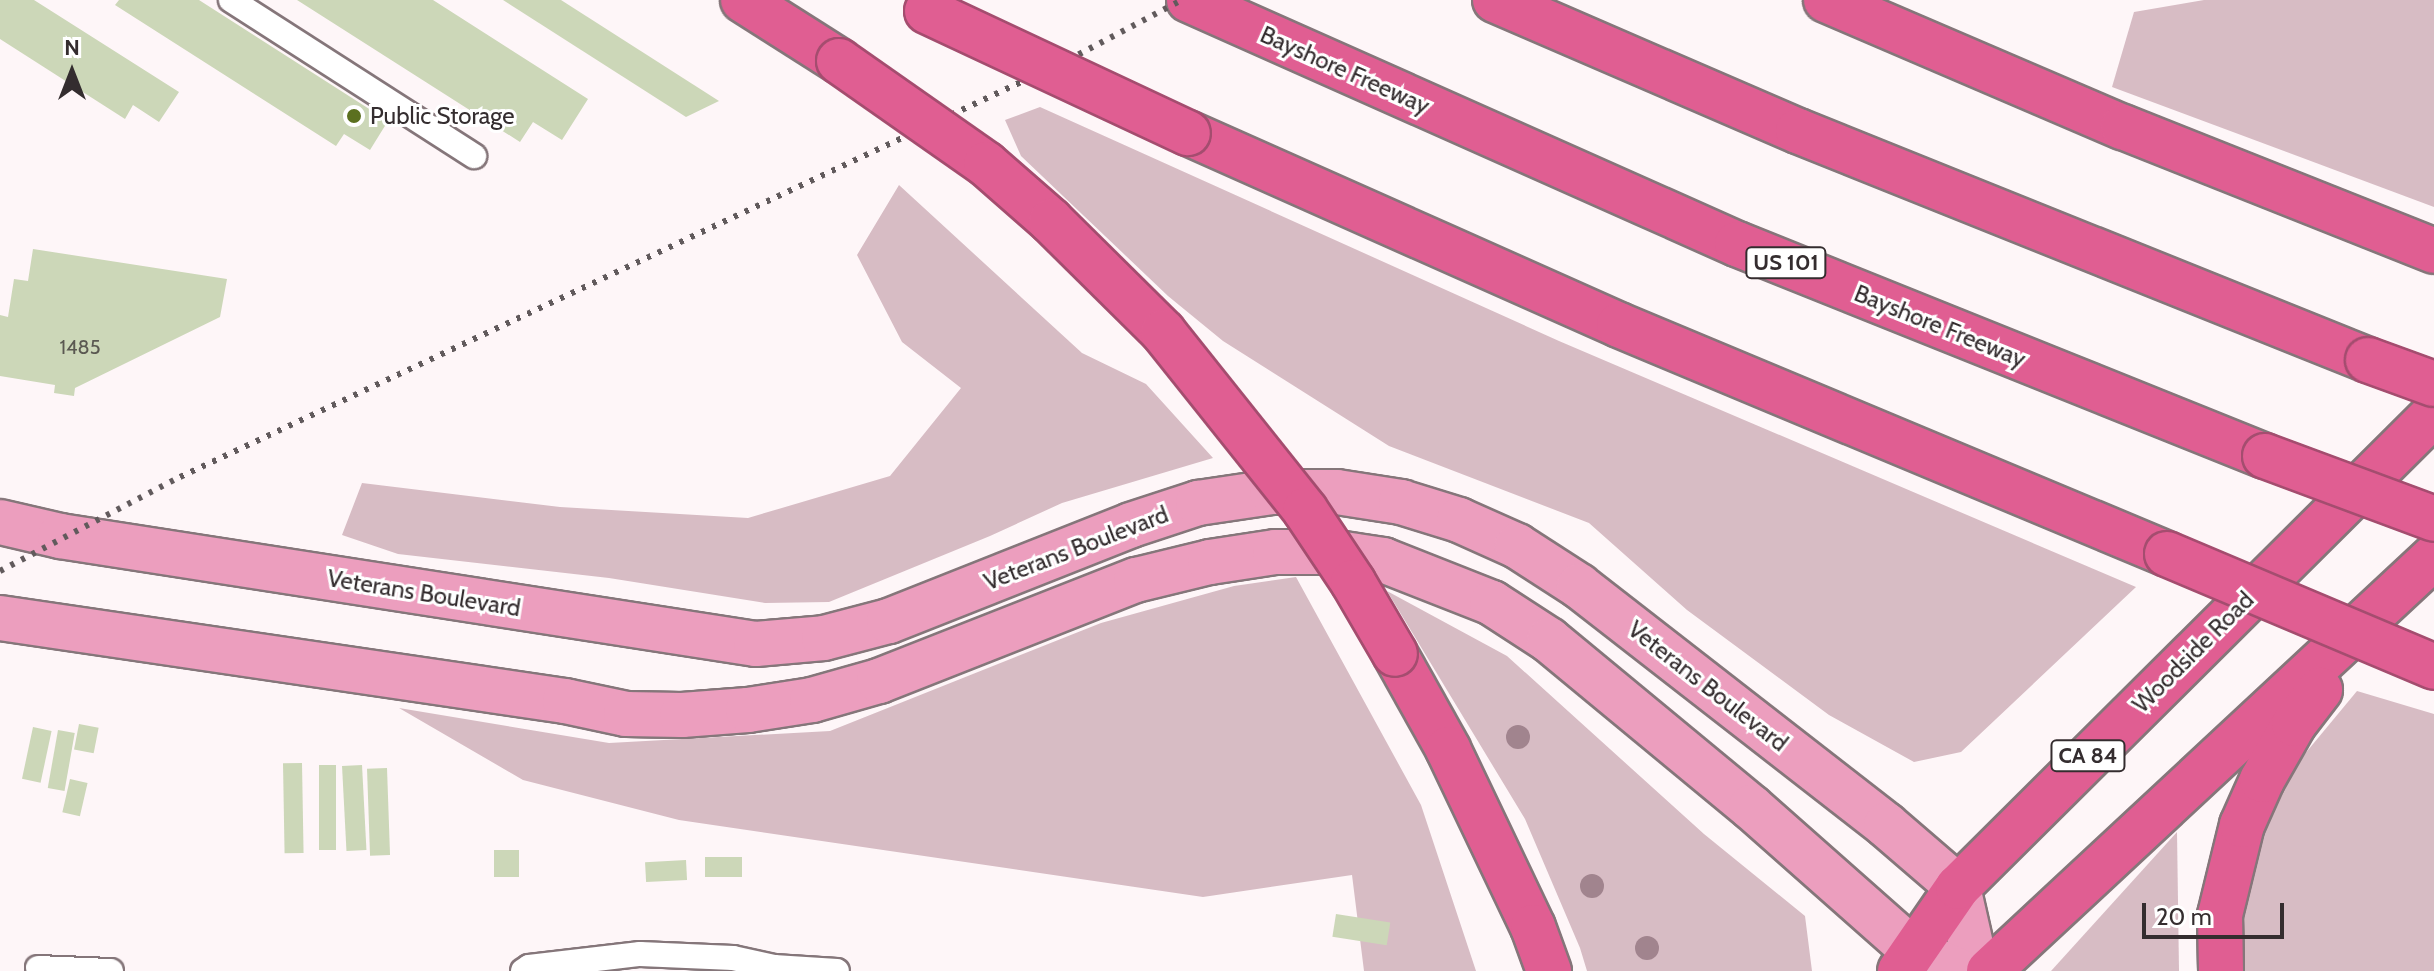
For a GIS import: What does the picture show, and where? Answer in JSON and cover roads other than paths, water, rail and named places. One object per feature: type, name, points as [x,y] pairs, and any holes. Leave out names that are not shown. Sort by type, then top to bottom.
[{"type":"highway","points":[[743,0],[839,61],[986,164],[1051,221],[1163,332],[1305,510],[1353,582],[1448,749],[1533,927],[1549,971]]},
{"type":"highway","name":"Bayshore Freeway","points":[[1189,0],[1737,244],[2265,456],[2434,519]]},
{"type":"highway","points":[[1495,0],[1798,131],[2434,384]]},
{"type":"highway","points":[[1826,0],[2123,127],[2434,251]]},
{"type":"highway","points":[[916,6],[1188,133],[1605,319],[2434,667]]},
{"type":"highway","points":[[2219,626],[2434,374]]},
{"type":"highway","name":"Woodside Road","points":[[1907,961],[1958,887],[2033,809],[2194,655],[2219,626],[2434,414]]},
{"type":"highway","points":[[1989,971],[2434,557]]},
{"type":"highway","points":[[2221,971],[2220,915],[2242,825],[2262,780],[2294,724],[2376,613]]},
{"type":"main road","name":"Veterans Boulevard","points":[[0,522],[74,539],[756,644],[824,638],[889,621],[1131,525],[1198,503],[1272,492],[1337,492],[1401,502],[1459,520],[1517,546],[1579,586],[1829,779],[1958,887]]},
{"type":"main road","points":[[0,618],[565,701],[626,714],[682,715],[748,710],[812,700],[879,681],[1136,580],[1210,562],[1275,552],[1331,552],[1383,560],[1492,603],[1549,640],[1740,797],[1907,961],[1959,971]]},
{"type":"main road","points":[[1958,887],[1977,971]]},
{"type":"lane","points":[[231,0],[474,156]]},
{"type":"lane","points":[[523,971],[529,967],[640,954],[733,958],[774,969],[837,971]]},
{"type":"lane","points":[[38,968],[111,971]]},
{"type":"railway","points":[[0,571],[180,477],[1068,60],[1182,0]]},
{"type":"place","name":"Public Storage","points":[[354,116]]}]
